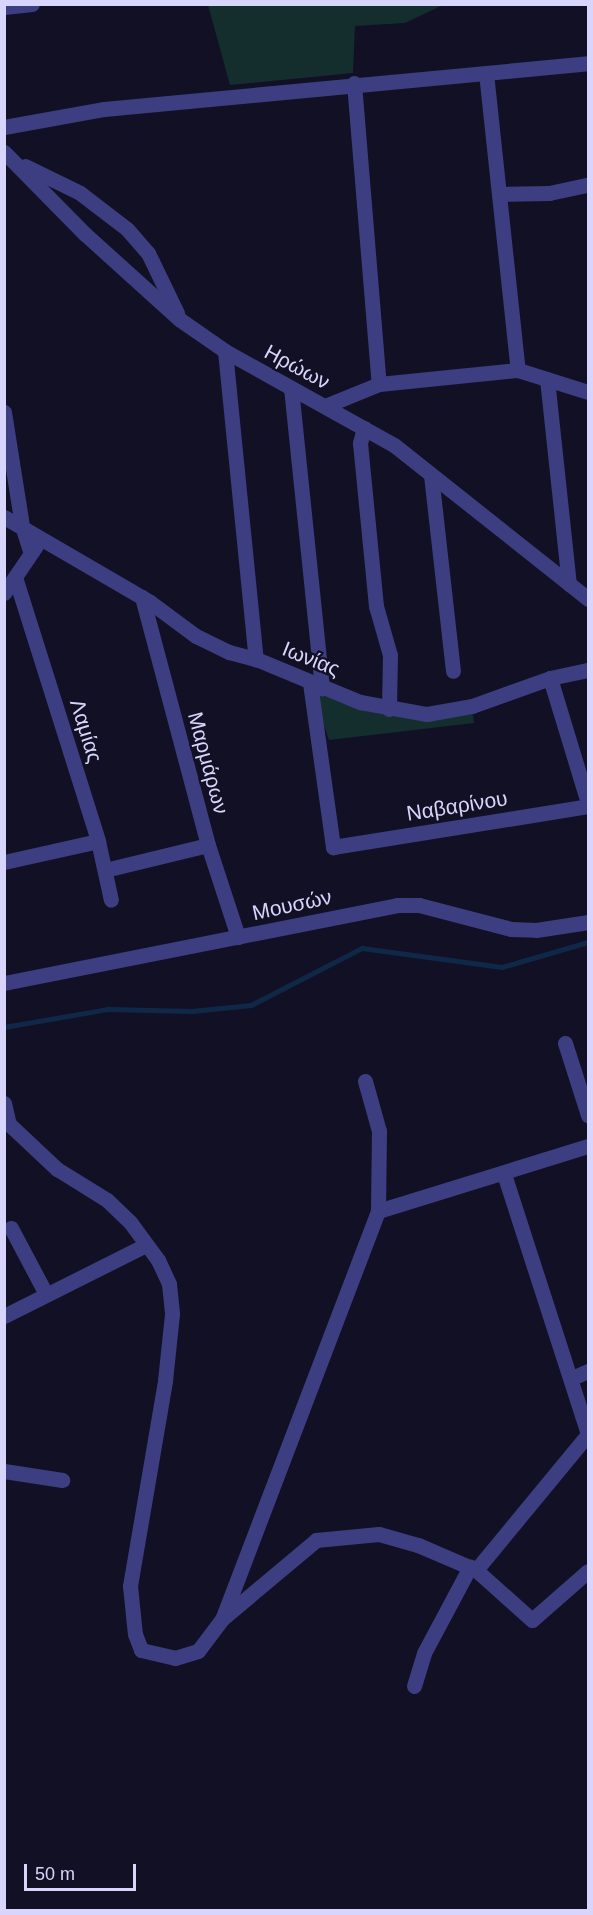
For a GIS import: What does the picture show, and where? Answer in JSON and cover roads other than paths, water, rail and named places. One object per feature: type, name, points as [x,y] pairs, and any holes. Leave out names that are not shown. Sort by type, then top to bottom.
[{"type":"street","points":[[4,8],[32,4]]},
{"type":"street","points":[[4,127],[104,109],[588,63]]},
{"type":"street","points":[[486,73],[518,370]]},
{"type":"street","points":[[354,84],[379,384]]},
{"type":"street","points":[[7,155],[80,193],[127,229],[148,253],[179,319]]},
{"type":"street","name":"Ηρώων","points":[[7,155],[114,261],[179,319],[225,351],[394,445],[588,599]]},
{"type":"street","points":[[499,194],[549,193],[588,185]]},
{"type":"street","points":[[225,351],[256,659]]},
{"type":"street","points":[[325,406],[379,384],[518,370],[588,392]]},
{"type":"street","points":[[547,379],[569,584]]},
{"type":"street","points":[[291,388],[316,685]]},
{"type":"street","points":[[4,412],[22,526],[31,553]]},
{"type":"street","points":[[364,428],[360,443],[376,606],[390,655],[389,709]]},
{"type":"street","points":[[431,475],[453,671]]},
{"type":"street","name":"Ιωνίας","points":[[4,517],[43,537],[142,597],[196,636],[229,652],[256,659],[316,685],[389,709],[438,712],[472,706],[550,678],[588,670]]},
{"type":"street","points":[[4,593],[43,537]]},
{"type":"street","name":"Λαμίας","points":[[15,577],[98,841],[111,900]]},
{"type":"street","name":"Μαρμάρων","points":[[142,597],[208,845],[238,937]]},
{"type":"street","points":[[550,678],[588,805]]},
{"type":"street","name":"Ναβαρίνου","points":[[316,685],[333,847],[588,805]]},
{"type":"street","points":[[4,862],[98,841]]},
{"type":"street","points":[[105,870],[208,845]]},
{"type":"street","name":"Μουσών","points":[[4,983],[410,904],[512,929],[536,930],[588,922]]},
{"type":"street","points":[[565,1043],[588,1115]]},
{"type":"street","points":[[222,1619],[378,1211],[379,1131],[365,1082]]},
{"type":"street","points":[[4,1103],[9,1124],[57,1169],[107,1200],[164,1269],[172,1314],[165,1381],[130,1586],[135,1634],[141,1650],[175,1658],[198,1651],[222,1619],[316,1540],[379,1534],[418,1545],[473,1569],[532,1620],[588,1571]]},
{"type":"street","points":[[378,1211],[504,1174],[588,1146]]},
{"type":"street","points":[[414,1686],[424,1653],[473,1569],[588,1434],[572,1378],[504,1174]]},
{"type":"street","points":[[11,1228],[46,1294]]},
{"type":"street","points":[[4,1316],[146,1245]]},
{"type":"street","points":[[572,1378],[588,1371]]},
{"type":"street","points":[[4,1471],[62,1480]]},
{"type":"waterway","points":[[4,1027],[108,1009],[192,1011],[251,1005],[362,948],[502,967],[588,942]]}]
